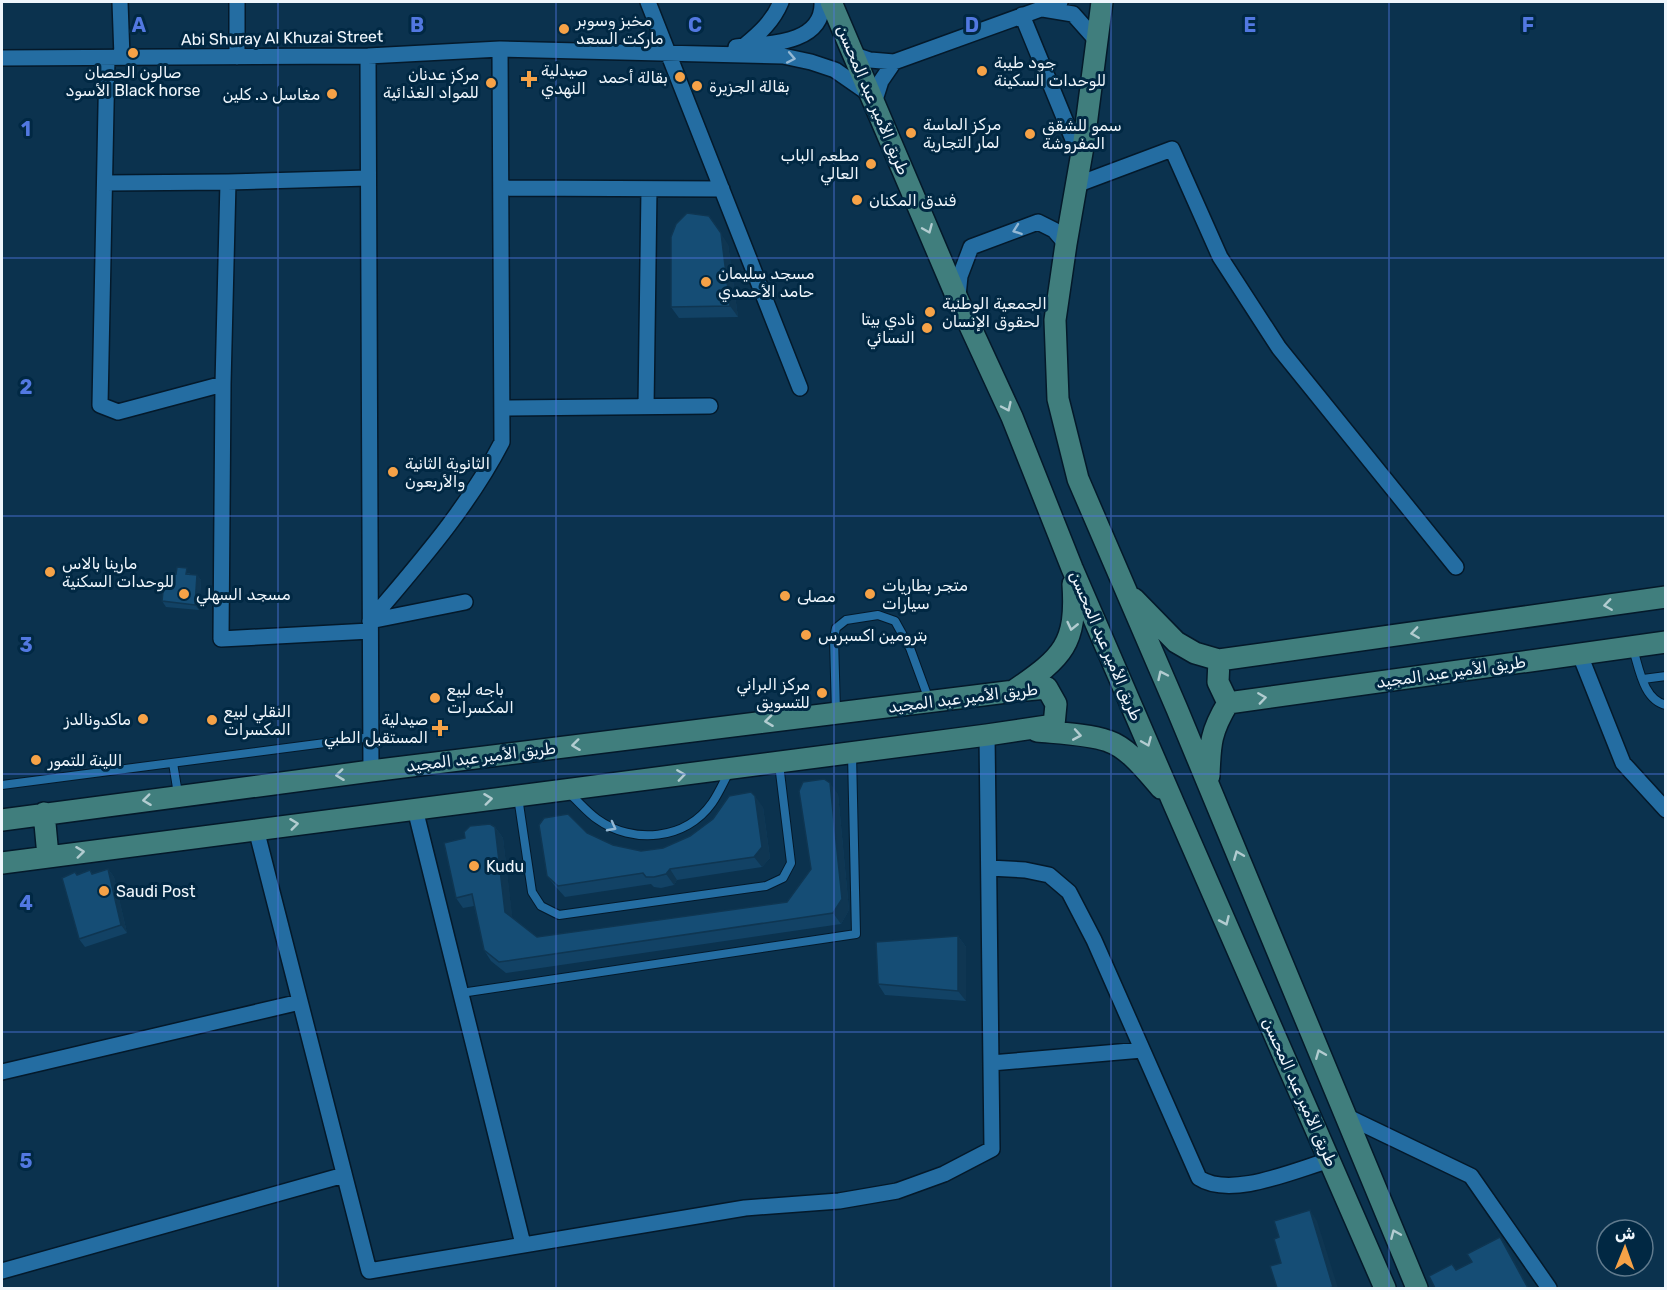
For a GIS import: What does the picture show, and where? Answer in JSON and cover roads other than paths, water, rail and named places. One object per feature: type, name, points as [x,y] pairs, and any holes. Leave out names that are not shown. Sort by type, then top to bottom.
[{"type":"main road","name":"طريق الأمير عبد المحسن","points":[[831,2],[958,300],[1012,417],[1072,568],[1385,1288]]},
{"type":"main road","name":"طريق الأمير عبد المحسن","points":[[1102,2],[1081,159],[1054,320],[1058,399],[1078,479],[1209,785],[1418,1288]]},
{"type":"main road","points":[[1015,691],[1058,657],[1070,635],[1075,611],[1072,568]]},
{"type":"main road","points":[[1125,589],[1176,642],[1195,653],[1219,660],[1665,597]]},
{"type":"main road","name":"طريق الأمير عبد المجيد","points":[[1228,703],[1665,642]]},
{"type":"main road","points":[[1209,785],[1210,743],[1219,718],[1228,703],[1218,682],[1219,660]]},
{"type":"main road","name":"طريق الأمير عبد المجيد","points":[[2,820],[371,771],[1015,691],[1047,688],[1056,704],[1054,724],[987,735],[2,863]]},
{"type":"main road","points":[[1019,730],[1064,733],[1109,741],[1136,759],[1173,802]]},
{"type":"main road","points":[[44,813],[48,856]]},
{"type":"street","points":[[120,2],[105,183],[100,405],[118,412],[223,384]]},
{"type":"street","points":[[237,2],[237,57]]},
{"type":"street","points":[[648,2],[800,388]]},
{"type":"street","points":[[744,46],[763,31],[777,12],[781,2]]},
{"type":"street","points":[[670,54],[776,43],[800,37],[815,25],[822,2]]},
{"type":"street","points":[[852,54],[870,60],[894,62],[1060,2]]},
{"type":"street","points":[[1040,9],[1073,14],[1097,41]]},
{"type":"street","points":[[1022,15],[1081,159]]},
{"type":"street","points":[[370,626],[437,541],[489,468],[502,442],[500,49]]},
{"type":"street","name":"Abi Shuray Al Khuzai Street","points":[[2,58],[368,56],[500,49],[670,54]]},
{"type":"street","points":[[670,54],[783,56],[802,60],[835,70],[873,99],[881,81],[894,62]]},
{"type":"street","points":[[368,56],[371,771]]},
{"type":"street","points":[[1076,185],[1172,149],[1220,257],[1279,348],[1456,567]]},
{"type":"street","points":[[105,183],[368,178]]},
{"type":"street","points":[[228,182],[223,384],[221,639],[370,626],[465,602]]},
{"type":"street","points":[[501,188],[722,189]]},
{"type":"street","points":[[646,406],[649,189]]},
{"type":"street","points":[[958,300],[960,276],[971,247],[1038,222],[1054,230],[1066,244]]},
{"type":"street","points":[[502,408],[710,406]]},
{"type":"street","points":[[1580,655],[1623,763],[1665,810]]},
{"type":"street","points":[[256,829],[369,1271],[745,1208],[839,1200],[897,1191],[944,1174],[992,1149],[987,735]]},
{"type":"street","points":[[415,808],[523,1244]]},
{"type":"street","points":[[989,868],[1025,870],[1049,875],[1069,892],[1094,940],[1198,1178],[1222,1187],[1240,1186],[1330,1160]]},
{"type":"street","points":[[2,1072],[300,1002]]},
{"type":"street","points":[[991,1063],[1143,1050]]},
{"type":"street","points":[[1346,1116],[1471,1176],[1549,1288]]},
{"type":"street","points":[[2,1271],[344,1175]]},
{"type":"lane","points":[[836,713],[834,638],[836,628],[846,620],[878,615],[895,621],[930,701]]},
{"type":"lane","points":[[1632,647],[1651,697],[1665,705]]},
{"type":"lane","points":[[1643,679],[1665,676]]},
{"type":"lane","points":[[2,785],[371,737]]},
{"type":"lane","points":[[461,993],[856,934],[852,752]]},
{"type":"lane","points":[[518,795],[532,892],[541,906],[559,915],[766,886],[783,878],[791,863],[779,762]]},
{"type":"lane","points":[[173,763],[178,796]]},
{"type":"lane","points":[[567,790],[597,819],[622,832],[654,836],[678,831],[695,820],[712,804],[732,768]]},
{"type":"place","name":"مخبز وسوبر ماركت السعد","points":[[564,29]]},
{"type":"place","name":"صالون الحصان الأسود Black horse","points":[[133,53]]},
{"type":"place","name":"جود طيبة للوحدات السكينة","points":[[982,71]]},
{"type":"place","name":"بقالة أحمد","points":[[680,77]]},
{"type":"place","name":"صيدلية النهدي","points":[[529,79]]},
{"type":"place","name":"مركز عدنان للمواد الغذائية","points":[[491,83]]},
{"type":"place","name":"بقالة الجزيرة","points":[[697,86]]},
{"type":"place","name":"مغاسل د. كلين","points":[[332,94]]},
{"type":"place","name":"مركز الماسة لمار التجارية","points":[[911,133]]},
{"type":"place","name":"سمو للشقق المفروشة","points":[[1030,134]]},
{"type":"place","name":"مطعم الباب العالي","points":[[871,164]]},
{"type":"place","name":"فندق المكنان","points":[[857,200]]},
{"type":"place","name":"مسجد سليمان حامد الأحمدي","points":[[706,282]]},
{"type":"place","name":"الجمعية الوطنية لحقوق الإنسان","points":[[930,312]]},
{"type":"place","name":"نادي بيتا النسائي","points":[[927,328]]},
{"type":"place","name":"الثانوية الثانية والأربعون","points":[[393,472]]},
{"type":"place","name":"مارينا بالاس للوحدات السكنية","points":[[50,572]]},
{"type":"place","name":"مسجد السهلي","points":[[184,594]]},
{"type":"place","name":"متجر بطاريات سيارات","points":[[870,594]]},
{"type":"place","name":"مصلى","points":[[785,596]]},
{"type":"place","name":"بترومين اكسبرس","points":[[806,635]]},
{"type":"place","name":"مركز البراني للتسويق","points":[[822,693]]},
{"type":"place","name":"باجه لبيع المكسرات","points":[[435,698]]},
{"type":"place","name":"ماكدونالدز","points":[[143,719]]},
{"type":"place","name":"النقلي لبيع المكسرات","points":[[212,720]]},
{"type":"place","name":"صيدلية المستقبل الطبي","points":[[440,728]]},
{"type":"place","name":"اللينة للتمور","points":[[36,760]]},
{"type":"place","name":"Kudu","points":[[474,866]]},
{"type":"place","name":"Saudi Post","points":[[104,891]]}]
